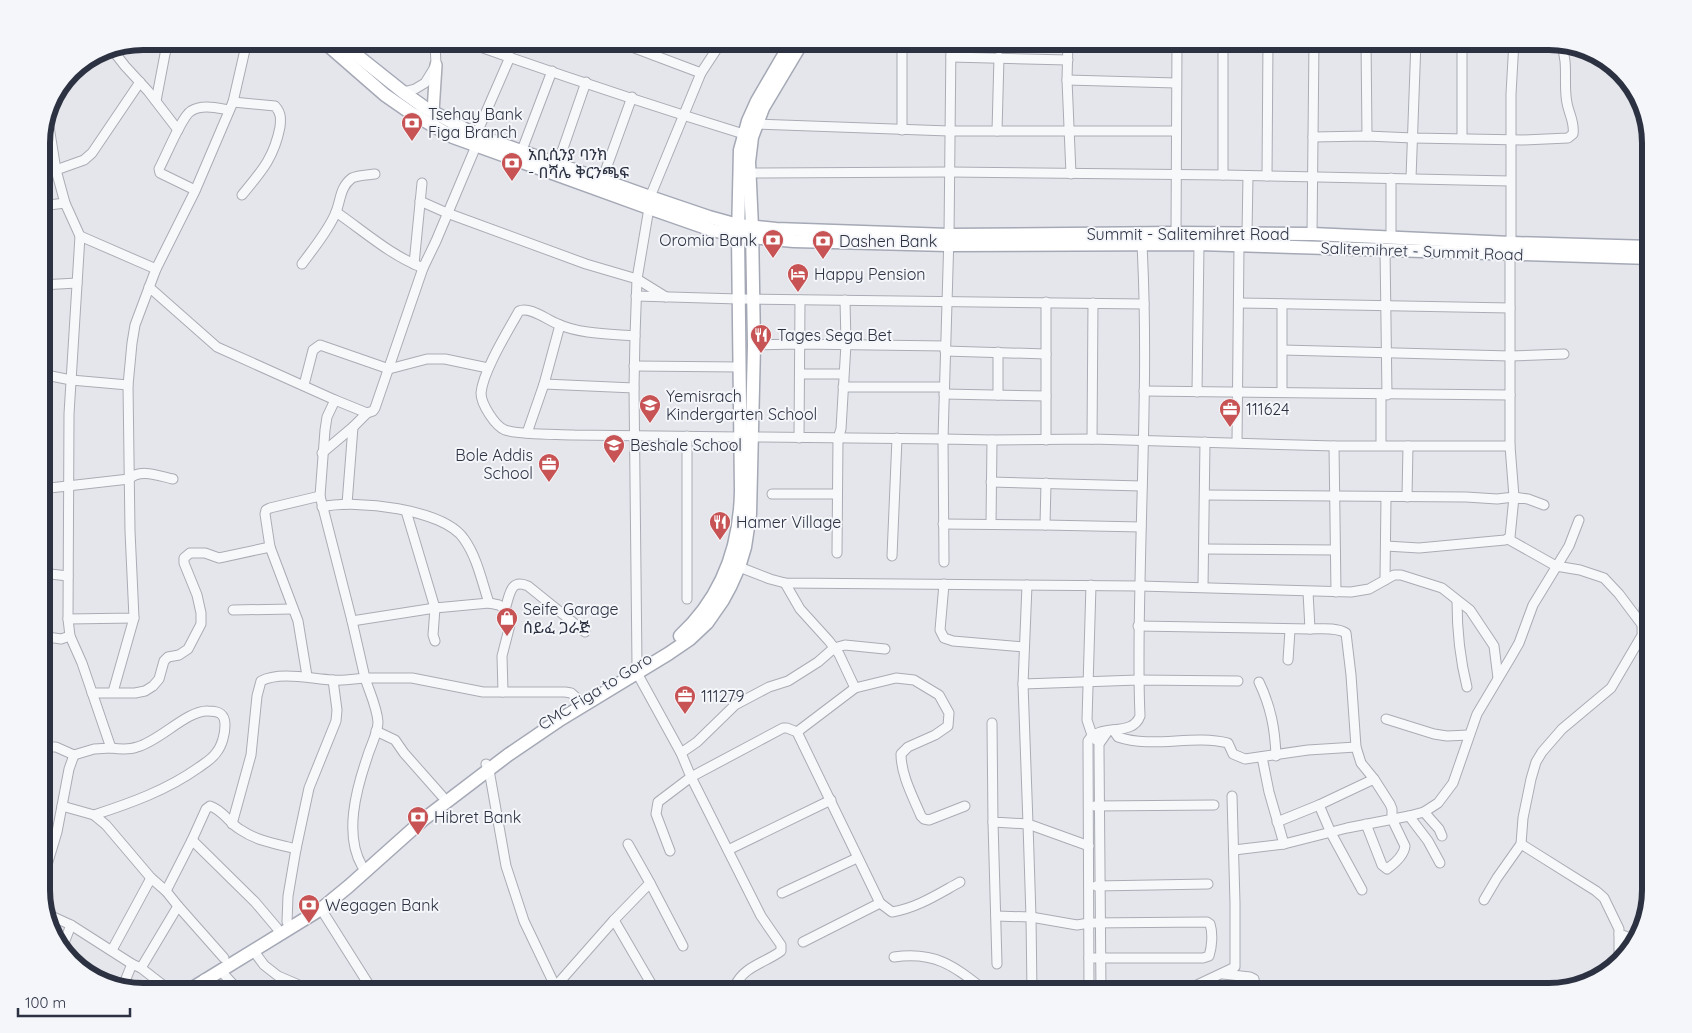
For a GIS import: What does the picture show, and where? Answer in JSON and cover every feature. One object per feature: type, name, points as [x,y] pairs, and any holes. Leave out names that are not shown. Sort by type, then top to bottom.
[{"type":"main road","points":[[333,50],[385,95],[411,113],[453,137],[522,150],[602,180],[712,230],[752,233]]},
{"type":"main road","points":[[350,50],[403,92],[476,140],[649,203],[709,217],[738,231]]},
{"type":"main road","points":[[747,415],[739,366],[738,203],[750,129],[757,101],[787,50]]},
{"type":"main road","points":[[750,129],[798,50]]},
{"type":"main road","points":[[744,173],[752,233],[754,344],[747,415]]},
{"type":"main road","points":[[709,217],[723,215],[738,203]]},
{"type":"main road","name":"Summit - Salitemihret Road","points":[[752,233],[948,240],[1176,233],[1312,234],[1391,238],[1510,249]]},
{"type":"main road","name":"Salitemihret - Summit Road","points":[[948,240],[1081,244],[1199,244],[1385,249],[1642,252]]},
{"type":"main road","name":"CMC Figa to Goro","points":[[189,983],[222,964],[332,893],[442,796],[488,767],[497,755],[579,700],[641,668],[690,627],[734,565],[748,532],[747,415]]},
{"type":"main road","points":[[208,983],[222,964],[254,950],[320,909],[430,814],[488,767],[641,668]]},
{"type":"street","points":[[156,101],[166,50]]},
{"type":"street","points":[[114,692],[134,618],[128,385],[129,362],[135,325],[156,269],[195,190],[231,106],[245,50]]},
{"type":"street","points":[[433,112],[435,50]]},
{"type":"street","points":[[490,50],[632,97],[683,116],[750,129],[1176,131]]},
{"type":"street","points":[[640,50],[702,74]]},
{"type":"street","points":[[654,55],[656,50]]},
{"type":"street","points":[[717,50],[702,74],[683,116],[649,203],[637,279],[634,436],[641,668],[691,777],[761,916],[781,945],[781,951],[742,974],[737,983]]},
{"type":"street","points":[[902,50],[902,130]]},
{"type":"street","points":[[944,562],[943,438],[951,50]]},
{"type":"street","points":[[1068,50],[1070,174]]},
{"type":"street","points":[[1176,233],[1177,50]]},
{"type":"street","points":[[1222,50],[1223,175]]},
{"type":"street","points":[[1267,176],[1268,50]]},
{"type":"street","points":[[1312,234],[1314,50]]},
{"type":"street","points":[[1366,50],[1367,136]]},
{"type":"street","points":[[1412,178],[1416,50]]},
{"type":"street","points":[[1462,50],[1462,138]]},
{"type":"street","points":[[1508,539],[1514,497],[1510,446],[1510,181],[1513,50]]},
{"type":"street","points":[[1313,137],[1568,138],[1573,134],[1573,122],[1567,102],[1564,51]]},
{"type":"street","points":[[116,54],[178,130]]},
{"type":"street","points":[[322,453],[367,413],[372,412],[374,408],[389,369],[419,266],[447,213],[510,57]]},
{"type":"street","points":[[951,57],[1068,60]]},
{"type":"street","points":[[997,131],[999,57]]},
{"type":"street","points":[[403,92],[415,89],[425,83],[436,65]]},
{"type":"street","points":[[522,150],[552,71]]},
{"type":"street","points":[[1067,80],[1176,83]]},
{"type":"street","points":[[56,170],[84,160],[92,153],[140,82]]},
{"type":"street","points":[[558,163],[586,82]]},
{"type":"street","points":[[602,180],[632,97]]},
{"type":"street","points":[[195,190],[160,173],[159,169],[178,130],[190,111],[210,106],[274,106],[279,110],[281,118],[273,153],[242,195]]},
{"type":"street","points":[[50,135],[56,170],[65,204],[80,236],[69,414],[68,619],[70,636],[82,663],[111,748]]},
{"type":"street","points":[[744,173],[949,172],[1510,181]]},
{"type":"street","points":[[302,264],[336,212],[340,195],[349,181],[354,177],[375,174]]},
{"type":"street","points":[[1247,233],[1248,176]]},
{"type":"street","points":[[1391,238],[1392,178]]},
{"type":"street","points":[[419,266],[422,183]]},
{"type":"street","points":[[420,201],[447,213],[586,264],[637,279],[666,297]]},
{"type":"street","points":[[50,205],[65,204]]},
{"type":"street","points":[[336,212],[367,233],[390,252],[419,266]]},
{"type":"street","points":[[80,236],[156,269]]},
{"type":"street","points":[[1197,392],[1199,244]]},
{"type":"street","points":[[1089,983],[1088,742],[1092,735],[1099,732],[1133,726],[1138,722],[1140,716],[1138,626],[1144,441],[1142,245]]},
{"type":"street","points":[[1237,442],[1239,246]]},
{"type":"street","points":[[1381,445],[1386,353],[1385,249]]},
{"type":"street","points":[[50,285],[77,283]]},
{"type":"street","points":[[149,287],[217,347],[367,413]]},
{"type":"street","points":[[636,296],[753,300],[1144,304]]},
{"type":"street","points":[[799,438],[800,300]]},
{"type":"street","points":[[837,553],[838,438],[846,344],[845,300]]},
{"type":"street","points":[[1046,302],[1046,440]]},
{"type":"street","points":[[1092,439],[1093,303]]},
{"type":"street","points":[[1239,303],[1510,308]]},
{"type":"street","points":[[1282,304],[1282,392]]},
{"type":"street","points":[[635,336],[586,331],[560,325],[527,309],[519,311],[488,368],[481,393],[489,415],[505,430],[527,433],[799,438],[1092,439],[1334,446],[1510,446]]},
{"type":"street","points":[[527,433],[544,384],[560,325]]},
{"type":"street","points":[[754,344],[846,344],[1046,354]]},
{"type":"street","points":[[304,385],[313,350],[320,345],[389,369],[427,359],[445,359],[488,368]]},
{"type":"street","points":[[1283,350],[1510,356],[1564,354]]},
{"type":"street","points":[[998,352],[998,395]]},
{"type":"street","points":[[634,366],[739,366]]},
{"type":"street","points":[[800,374],[843,374]]},
{"type":"street","points":[[50,376],[71,380],[128,385]]},
{"type":"street","points":[[544,384],[634,388]]},
{"type":"street","points":[[843,386],[1046,396]]},
{"type":"street","points":[[1144,391],[1510,395]]},
{"type":"street","points":[[335,400],[328,416],[322,453],[320,496],[352,621],[364,678],[378,723],[363,768],[354,818],[353,837],[356,855],[362,866]]},
{"type":"street","points":[[348,504],[353,427]]},
{"type":"street","points":[[687,436],[687,599]]},
{"type":"street","points":[[892,556],[897,438]]},
{"type":"street","points":[[992,440],[992,524]]},
{"type":"street","points":[[1203,588],[1205,442]]},
{"type":"street","points":[[1334,446],[1336,592]]},
{"type":"street","points":[[1407,497],[1408,446]]},
{"type":"street","points":[[50,488],[129,479],[134,474],[140,472],[173,479]]},
{"type":"street","points":[[991,482],[1142,486]]},
{"type":"street","points":[[1045,525],[1046,483]]},
{"type":"street","points":[[772,494],[837,494]]},
{"type":"street","points":[[1205,495],[1497,499],[1514,497],[1528,499],[1544,506]]},
{"type":"street","points":[[307,676],[298,621],[270,547],[265,514],[266,510],[320,496]]},
{"type":"street","points":[[1385,580],[1386,497]]},
{"type":"street","points":[[322,507],[334,504],[371,505],[406,511],[453,526],[464,538],[471,551],[489,603]]},
{"type":"street","points":[[406,511],[435,608],[433,635],[435,642]]},
{"type":"street","points":[[1234,850],[1284,844],[1366,824],[1409,816],[1424,812],[1438,803],[1454,783],[1477,714],[1519,643],[1537,598],[1569,546],[1579,520]]},
{"type":"street","points":[[943,524],[1141,527]]},
{"type":"street","points":[[1386,546],[1419,548],[1508,539],[1556,566],[1580,570],[1604,578],[1619,594],[1642,626],[1642,641]]},
{"type":"street","points":[[92,692],[135,693],[145,691],[153,686],[158,679],[164,661],[179,655],[188,648],[201,624],[201,613],[197,595],[184,562],[184,558],[190,553],[198,552],[219,558],[270,547]]},
{"type":"street","points":[[1204,549],[1334,550]]},
{"type":"street","points":[[734,565],[785,583],[1091,585],[1308,592],[1350,592],[1369,589],[1394,576],[1401,575],[1442,588],[1470,610],[1494,646],[1498,678]]},
{"type":"street","points":[[50,574],[68,576]]},
{"type":"street","points":[[505,609],[512,587],[517,583],[521,583],[528,586],[585,632]]},
{"type":"street","points":[[785,583],[800,609],[839,654],[855,688]]},
{"type":"street","points":[[944,584],[940,630],[944,638],[1024,647]]},
{"type":"street","points":[[1027,585],[1023,684],[1032,983]]},
{"type":"street","points":[[1091,585],[1087,720],[1092,735],[1100,744]]},
{"type":"street","points":[[1308,592],[1310,629]]},
{"type":"street","points":[[1457,600],[1459,648],[1467,687]]},
{"type":"street","points":[[352,621],[435,608],[489,603],[499,605],[509,613],[511,621],[502,656],[503,692]]},
{"type":"street","points":[[233,610],[292,609]]},
{"type":"street","points":[[68,619],[134,618]]},
{"type":"street","points":[[1138,626],[1310,629],[1335,630],[1346,633],[1356,747],[1361,763],[1390,804],[1392,819],[1405,846],[1399,858],[1386,869],[1382,864],[1366,824]]},
{"type":"street","points":[[1288,660],[1290,630]]},
{"type":"street","points":[[50,637],[61,639],[70,636]]},
{"type":"street","points":[[1484,900],[1521,844],[1523,818],[1536,762],[1562,729],[1611,688],[1641,637]]},
{"type":"street","points":[[680,753],[697,742],[735,705],[769,687],[788,681],[818,662],[834,648],[845,645],[885,649]]},
{"type":"street","points":[[232,824],[252,755],[257,696],[261,681],[268,678],[307,676],[333,680],[412,678],[483,692],[565,692],[571,693],[579,700]]},
{"type":"street","points":[[797,732],[855,688],[896,678],[914,680],[939,695],[949,713],[948,726],[935,735],[908,748],[901,754],[905,778],[924,819],[929,820],[965,806]]},
{"type":"street","points":[[192,840],[255,902],[282,925],[309,788],[336,720],[336,698],[333,680]]},
{"type":"street","points":[[1023,684],[1138,680],[1238,681]]},
{"type":"street","points":[[1259,682],[1268,701],[1275,735],[1276,756]]},
{"type":"street","points":[[50,747],[56,747],[74,755],[94,748],[137,748],[150,742],[196,712],[206,711],[223,714],[226,730],[217,753],[210,760],[172,784],[120,806],[94,814]]},
{"type":"street","points":[[1386,719],[1434,734],[1470,735]]},
{"type":"street","points":[[992,723],[997,964]]},
{"type":"street","points":[[670,851],[656,814],[658,802],[691,777],[783,728],[787,728],[797,732],[880,903],[892,912],[904,910],[914,907],[960,882]]},
{"type":"street","points":[[1111,730],[1118,737],[1137,741],[1215,740],[1228,743],[1233,754],[1245,760],[1308,750],[1356,747]]},
{"type":"street","points":[[1100,983],[1100,744],[1111,730]]},
{"type":"street","points":[[376,731],[395,740],[442,796]]},
{"type":"street","points":[[50,853],[69,769],[74,755]]},
{"type":"street","points":[[1262,757],[1284,844]]},
{"type":"street","points":[[488,767],[506,866],[524,921],[551,983]]},
{"type":"street","points":[[1277,822],[1374,779]]},
{"type":"street","points":[[1202,983],[1235,967],[1232,796]]},
{"type":"street","points":[[728,850],[830,800]]},
{"type":"street","points":[[1089,806],[1214,805]]},
{"type":"street","points":[[1319,805],[1331,833],[1362,890]]},
{"type":"street","points":[[62,806],[94,814],[106,825],[152,878],[166,891],[222,964],[234,983]]},
{"type":"street","points":[[166,891],[208,807],[214,807],[240,830],[264,841],[296,849]]},
{"type":"street","points":[[1424,812],[1439,829],[1442,836]]},
{"type":"street","points":[[1409,816],[1428,841],[1440,863]]},
{"type":"street","points":[[993,822],[1028,824],[1089,846]]},
{"type":"street","points":[[628,844],[683,946]]},
{"type":"street","points":[[1521,844],[1596,891],[1604,898],[1619,929],[1619,951]]},
{"type":"street","points":[[782,893],[857,858]]},
{"type":"street","points":[[112,950],[152,878]]},
{"type":"street","points":[[560,983],[614,920],[650,883]]},
{"type":"street","points":[[1089,886],[1208,884]]},
{"type":"street","points":[[803,942],[880,903]]},
{"type":"street","points":[[141,968],[178,906]]},
{"type":"street","points":[[320,909],[368,983]]},
{"type":"street","points":[[996,916],[1031,917],[1077,925],[1089,923],[1207,922],[1212,928],[1211,951],[1209,956],[1203,958],[1089,958]]},
{"type":"street","points":[[54,917],[72,924],[161,983]]},
{"type":"street","points":[[614,920],[651,983]]},
{"type":"street","points":[[65,940],[72,924]]},
{"type":"street","points":[[1619,934],[1629,937]]},
{"type":"street","points":[[254,950],[264,964],[278,976],[294,983]]},
{"type":"street","points":[[894,957],[912,954],[946,962],[975,983]]},
{"type":"street","points":[[125,981],[132,964]]},
{"type":"street","points":[[1223,974],[1250,977],[1254,979],[1255,983]]},
{"type":"place","name":"Tsehay Bank Figa Branch","points":[[412,142]]},
{"type":"place","name":"አቢሲንያ ባንክ - በሻሌ ቅርንጫፍ","points":[[512,182]]},
{"type":"place","name":"Oromia Bank","points":[[773,259]]},
{"type":"place","name":"Dashen Bank","points":[[823,260]]},
{"type":"place","name":"Happy Pension","points":[[798,293]]},
{"type":"place","name":"Tages Sega Bet","points":[[761,354]]},
{"type":"place","name":"Yemisrach Kindergarten School","points":[[650,424]]},
{"type":"place","name":"111624","points":[[1230,428]]},
{"type":"place","name":"Beshale School","points":[[614,464]]},
{"type":"place","name":"Bole Addis School","points":[[549,483]]},
{"type":"place","name":"Hamer Village","points":[[720,541]]},
{"type":"place","name":"Seife Garage ሰይፈ ጋራጅ","points":[[507,637]]},
{"type":"place","name":"111279","points":[[685,715]]},
{"type":"place","name":"Hibret Bank","points":[[418,836]]},
{"type":"place","name":"Wegagen Bank","points":[[309,924]]}]
